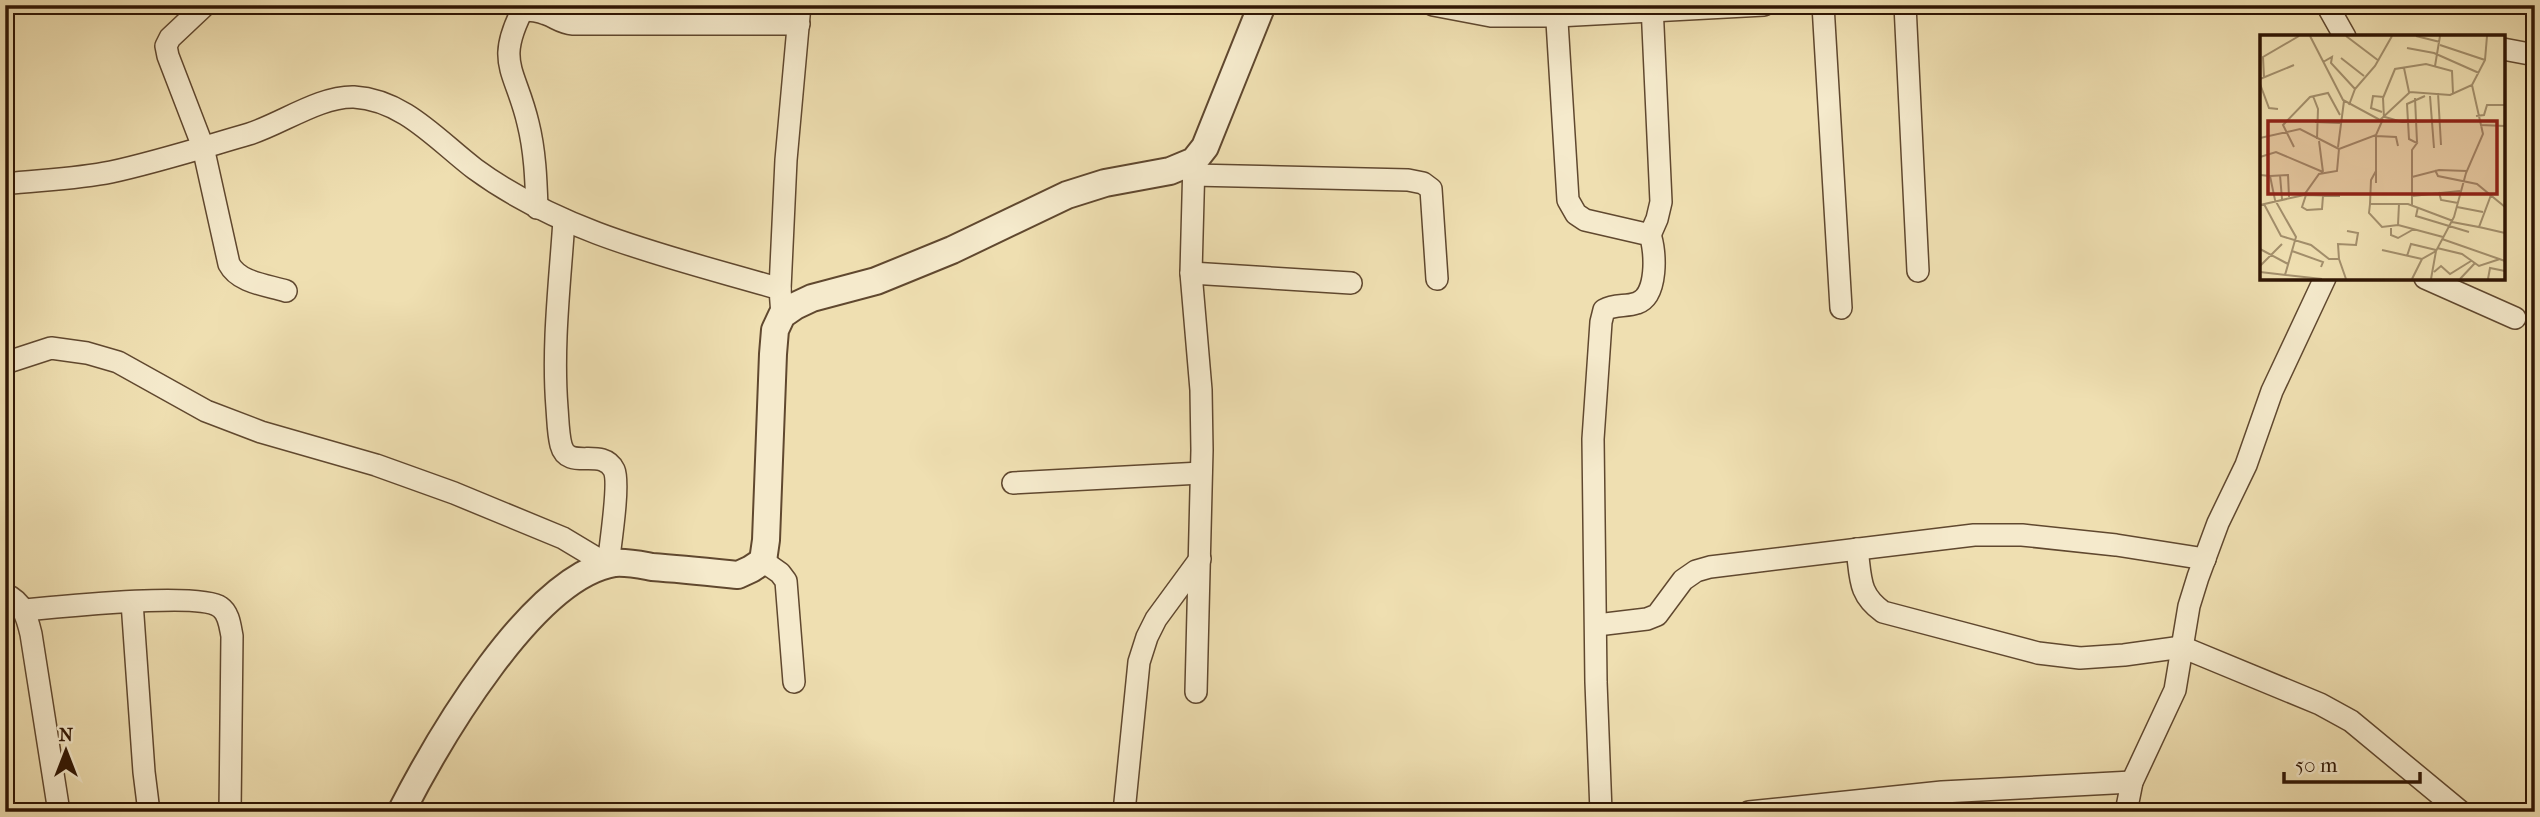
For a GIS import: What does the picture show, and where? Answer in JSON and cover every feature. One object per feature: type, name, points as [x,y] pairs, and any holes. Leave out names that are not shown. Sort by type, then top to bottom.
[{"type":"street","points":[[205,5],[170,38],[166,46],[203,147],[225,247],[234,272],[242,278],[286,291]]},
{"type":"street","points":[[1196,692],[1202,473],[1201,390],[1191,273],[1193,168],[1205,147],[1262,5]]},
{"type":"street","points":[[1433,5],[1457,12],[1491,16],[1557,11],[1764,5]]},
{"type":"street","points":[[1823,5],[1841,308]]},
{"type":"street","points":[[1905,5],[1918,271]]},
{"type":"street","points":[[2327,5],[2344,35]]},
{"type":"street","points":[[537,208],[534,149],[528,120],[509,64],[508,42],[524,7],[549,15],[558,22],[573,24],[799,15],[786,160],[780,289],[782,315],[775,330],[774,342],[763,561]]},
{"type":"street","points":[[1601,812],[1592,439],[1604,310],[1618,304],[1638,303],[1647,295],[1652,284],[1654,247],[1650,235],[1661,202],[1652,8]]},
{"type":"street","points":[[1557,11],[1568,200],[1576,214],[1585,220],[1650,235]]},
{"type":"street","points":[[2505,49],[2535,55]]},
{"type":"street","points":[[5,184],[110,173],[253,133],[329,101],[352,97],[382,102],[408,114],[476,169],[537,208],[597,234],[780,289]]},
{"type":"street","points":[[782,315],[812,298],[876,281],[952,250],[1067,195],[1105,183],[1193,168],[1423,183],[1431,189],[1437,279]]},
{"type":"street","points":[[564,220],[555,384],[560,442],[564,453],[570,458],[596,458],[608,463],[614,470],[608,565]]},
{"type":"street","points":[[1191,273],[1351,283]]},
{"type":"street","points":[[2126,812],[2132,782],[2175,690],[2189,606],[2218,523],[2246,465],[2272,391],[2324,280]]},
{"type":"street","points":[[2430,280],[2515,318]]},
{"type":"street","points":[[5,363],[51,348],[87,352],[118,362],[206,411],[261,432],[376,465],[454,493],[563,538],[608,565]]},
{"type":"street","points":[[1013,483],[1202,473]]},
{"type":"street","points":[[1597,625],[1647,619],[1657,615],[1683,580],[1696,571],[1710,567],[1974,535],[2022,535],[2116,545],[2205,559]]},
{"type":"street","points":[[1857,549],[1862,589],[1869,602],[1883,612],[1992,642],[2049,654],[2091,657],[2182,647],[2320,704],[2351,721],[2462,812]]},
{"type":"street","points":[[1124,812],[1139,662],[1156,619],[1200,559]]},
{"type":"street","points":[[401,812],[426,764],[485,671],[528,621],[561,590],[590,570],[617,563],[738,575],[763,561]]},
{"type":"street","points":[[763,561],[786,581],[794,682]]},
{"type":"street","points":[[5,594],[25,610],[32,635],[59,812]]},
{"type":"street","points":[[25,610],[132,602],[210,601],[223,608],[232,636],[229,812]]},
{"type":"street","points":[[132,602],[149,812]]},
{"type":"street","points":[[1749,812],[1900,804],[2132,782]]}]
